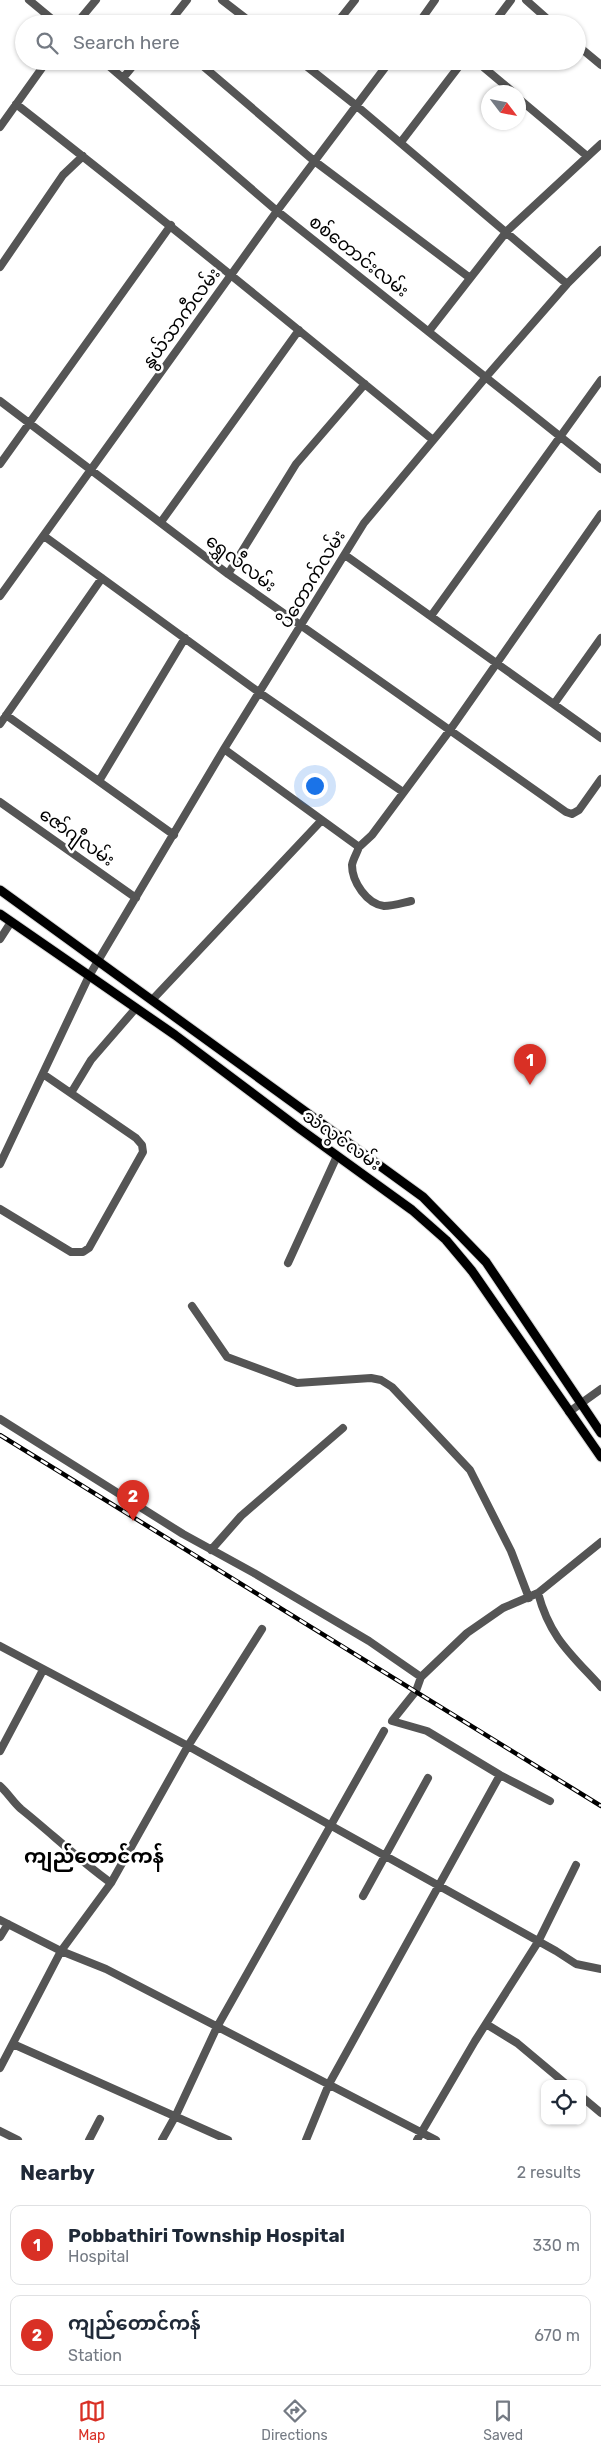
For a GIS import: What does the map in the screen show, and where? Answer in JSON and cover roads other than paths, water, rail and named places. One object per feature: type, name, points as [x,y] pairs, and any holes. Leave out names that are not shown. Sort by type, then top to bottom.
[{"type":"main road","points":[[0,890],[153,999]]},
{"type":"main road","name":"သံလွင်လမ်း","points":[[0,914],[200,1054],[336,1156],[412,1210],[446,1240],[472,1271],[601,1457]]},
{"type":"main road","name":"သံလွင်လမ်း","points":[[153,999],[208,1042],[401,1180],[439,1213],[486,1262],[601,1434]]},
{"type":"street","points":[[29,0],[47,15]]},
{"type":"street","points":[[84,15],[96,0]]},
{"type":"street","points":[[175,15],[187,0]]},
{"type":"street","points":[[222,0],[241,15]]},
{"type":"street","points":[[343,15],[355,0]]},
{"type":"street","points":[[424,15],[435,0]]},
{"type":"street","points":[[499,15],[511,0]]},
{"type":"street","points":[[526,0],[543,15]]},
{"type":"street","points":[[586,53],[601,66]]},
{"type":"street","points":[[0,127],[41,70]]},
{"type":"street","name":"စစ်တောင်းလမ်း","points":[[114,70],[277,211],[601,469]]},
{"type":"street","points":[[123,78],[130,70]]},
{"type":"street","points":[[209,70],[314,160],[470,278]]},
{"type":"street","points":[[313,70],[507,231],[567,284]]},
{"type":"street","name":"နွယ်သာကီလမ်း","points":[[0,596],[314,160],[358,106],[384,70]]},
{"type":"street","points":[[401,142],[456,70]]},
{"type":"street","points":[[487,70],[505,85]]},
{"type":"street","points":[[16,104],[171,225],[230,276],[433,440]]},
{"type":"street","points":[[526,105],[587,156]]},
{"type":"street","points":[[429,331],[507,231],[601,144]]},
{"type":"street","points":[[0,267],[63,175],[83,156]]},
{"type":"street","points":[[0,464],[171,225]]},
{"type":"street","name":"ပိတောက်လမ်း","points":[[0,1164],[98,960],[224,749],[302,626],[364,523],[486,377],[567,284],[601,250]]},
{"type":"street","points":[[161,522],[299,330]]},
{"type":"street","points":[[431,616],[601,380]]},
{"type":"street","points":[[228,574],[296,464],[365,384]]},
{"type":"street","name":"ရွှေလီလမ်း","points":[[0,401],[228,574],[566,812],[572,814],[579,810],[601,778]]},
{"type":"street","points":[[411,901],[383,906],[367,897],[357,885],[353,875],[352,864],[359,847],[372,835],[450,730],[601,514]]},
{"type":"street","points":[[44,536],[260,692],[403,792]]},
{"type":"street","points":[[345,555],[601,738]]},
{"type":"street","points":[[0,724],[102,578]]},
{"type":"street","points":[[99,781],[185,638]]},
{"type":"street","points":[[554,704],[601,638]]},
{"type":"street","points":[[6,715],[174,835]]},
{"type":"street","points":[[224,749],[359,847]]},
{"type":"street","name":"ဇော်ဂျီလမ်း","points":[[0,802],[136,898]]},
{"type":"street","points":[[153,999],[322,821]]},
{"type":"street","points":[[0,939],[11,922]]},
{"type":"street","points":[[71,1093],[91,1060],[136,1008]]},
{"type":"street","points":[[0,1209],[71,1252],[83,1252],[89,1248],[125,1187],[142,1152],[142,1145],[136,1138],[43,1074]]},
{"type":"street","points":[[288,1263],[336,1156]]},
{"type":"street","points":[[192,1306],[227,1356],[297,1383],[371,1378],[381,1380],[392,1387],[470,1470],[511,1551],[529,1598]]},
{"type":"street","points":[[569,1412],[601,1389]]},
{"type":"street","points":[[0,1420],[211,1550],[254,1572],[369,1641],[421,1677]]},
{"type":"street","points":[[211,1550],[241,1516],[343,1428]]},
{"type":"street","points":[[550,1800],[500,1775],[426,1731],[392,1721],[416,1691],[421,1677],[467,1633],[503,1608],[538,1593],[601,1542]]},
{"type":"street","points":[[538,1593],[545,1618],[562,1646],[601,1687]]},
{"type":"street","points":[[0,2068],[61,1951],[111,1883],[188,1746],[262,1629]]},
{"type":"street","points":[[0,1646],[188,1746],[386,1855],[576,1964],[601,1969]]},
{"type":"street","points":[[0,1751],[43,1670]]},
{"type":"street","points":[[162,2140],[176,2115],[217,2026],[384,1731]]},
{"type":"street","points":[[306,2140],[329,2084],[500,1775]]},
{"type":"street","points":[[362,1896],[428,1778]]},
{"type":"street","points":[[0,1786],[19,1807],[111,1883]]},
{"type":"street","points":[[420,2137],[486,2024],[538,1942],[576,1865]]},
{"type":"street","points":[[0,1920],[61,1951],[106,1969],[217,2026],[329,2084],[420,2137],[436,2140]]},
{"type":"street","points":[[0,1938],[8,1924]]},
{"type":"street","points":[[486,2024],[517,2043],[561,2080]]},
{"type":"street","points":[[13,2044],[176,2115],[228,2140]]},
{"type":"street","points":[[586,2100],[601,2113]]},
{"type":"street","points":[[89,2140],[100,2119]]},
{"type":"street","points":[[0,2131],[18,2140]]},
{"type":"railway","points":[[0,1435],[601,1806]]},
{"type":"place","name":"Pobbathiri Township Hospital","points":[[530,1085]]},
{"type":"place","name":"ကျည်တောင်ကန်","points":[[133,1521]]},
{"type":"district","name":"ကျည်တောင်ကန်","points":[[94,1856]]}]
